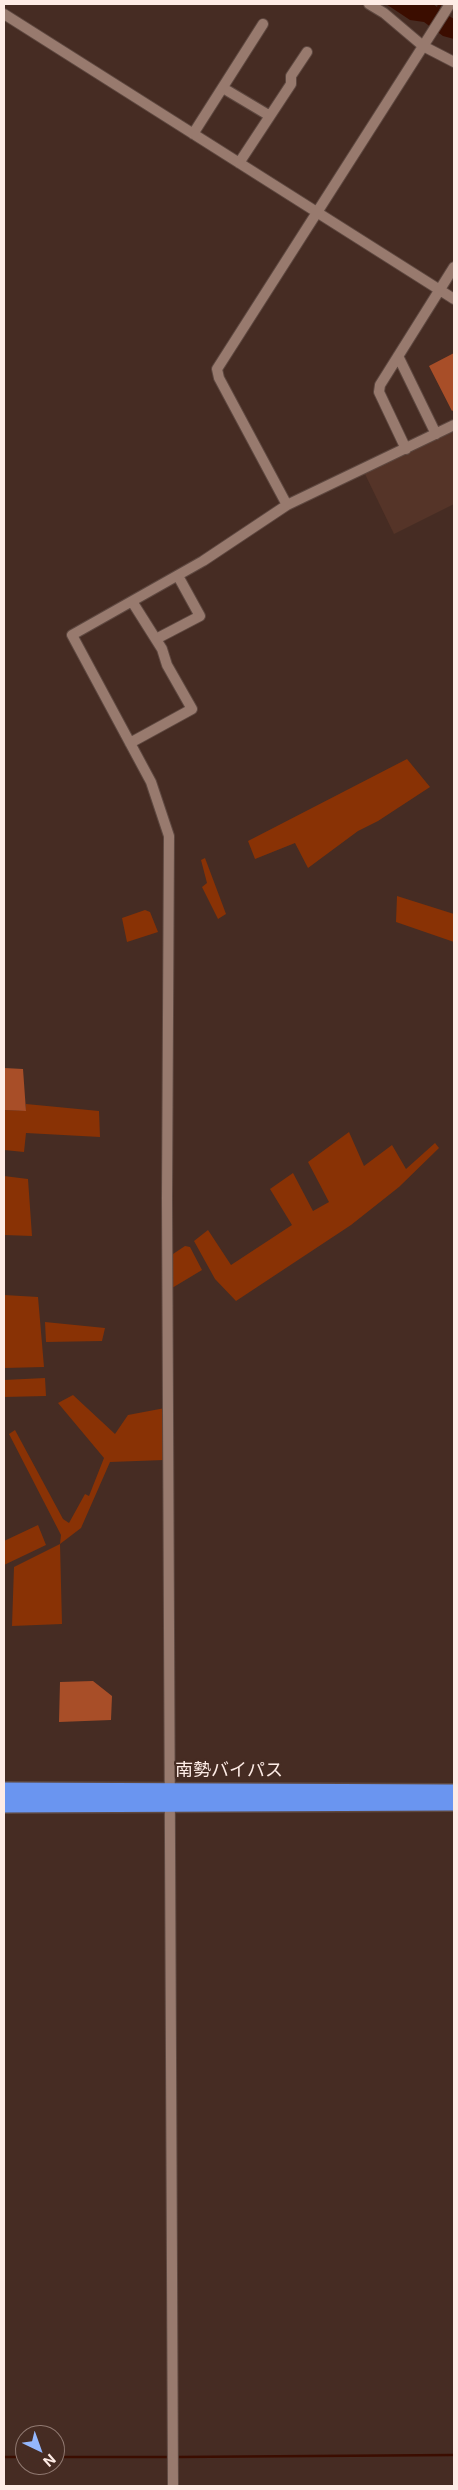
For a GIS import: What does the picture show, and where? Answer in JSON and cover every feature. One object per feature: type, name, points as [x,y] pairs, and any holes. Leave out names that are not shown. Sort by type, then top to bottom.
[{"type":"highway","name":"南勢バイパス","points":[[4,1790],[171,1797],[454,1803]]},
{"type":"highway","name":"南勢バイパス","points":[[4,1805],[171,1797],[454,1792]]},
{"type":"street","points":[[369,4],[424,44],[454,62]]},
{"type":"street","points":[[286,506],[219,378],[217,369],[450,4]]},
{"type":"street","points":[[4,14],[454,299]]},
{"type":"street","points":[[193,134],[263,24]]},
{"type":"street","points":[[239,163],[291,84],[291,76],[307,52]]},
{"type":"street","points":[[223,88],[270,116]]},
{"type":"street","points":[[406,448],[379,392],[380,385],[454,267]]},
{"type":"street","points":[[398,356],[436,434]]},
{"type":"street","points":[[174,2486],[167,1208],[168,836],[151,782],[72,635],[133,603],[178,576],[286,506],[454,425]]},
{"type":"street","points":[[156,639],[200,616],[178,576]]},
{"type":"street","points":[[130,744],[192,709],[167,665],[156,639],[133,603]]},
{"type":"shaded area","points":[[386,4],[433,4],[437,7],[438,4],[442,4],[439,10],[454,19],[454,39],[443,36],[424,22],[410,20]]},
{"type":"shaded area","points":[[454,353],[454,410],[452,411],[429,366]]},
{"type":"shaded area","points":[[454,429],[454,504],[394,534],[364,472]]},
{"type":"shaded area","points":[[407,759],[430,787],[378,821],[358,831],[308,868],[295,843],[255,859],[248,841]]},
{"type":"shaded area","points":[[205,858],[226,914],[218,919],[202,887],[207,883],[201,860]]},
{"type":"shaded area","points":[[397,896],[454,914],[454,942],[396,922]]},
{"type":"shaded area","points":[[145,910],[150,912],[158,932],[127,942],[122,918]]},
{"type":"shaded area","points":[[4,1068],[23,1069],[26,1111],[4,1110]]},
{"type":"shaded area","points":[[26,1104],[99,1111],[100,1137],[26,1133],[24,1152],[4,1150],[4,1110],[26,1111]]},
{"type":"shaded area","points":[[349,1132],[364,1166],[392,1145],[406,1169],[435,1143],[439,1148],[399,1187],[351,1225],[236,1301],[215,1279],[194,1241],[208,1230],[231,1265],[292,1225],[270,1189],[293,1173],[313,1211],[329,1202],[308,1162]]},
{"type":"shaded area","points":[[4,1176],[28,1179],[32,1236],[4,1235]]},
{"type":"shaded area","points":[[185,1246],[190,1247],[202,1270],[172,1288],[173,1254]]},
{"type":"shaded area","points":[[4,1295],[38,1297],[44,1367],[4,1368]]},
{"type":"shaded area","points":[[45,1322],[105,1328],[102,1341],[46,1342]]},
{"type":"shaded area","points":[[45,1378],[46,1396],[4,1397],[4,1380]]},
{"type":"shaded area","points":[[73,1395],[115,1434],[128,1415],[165,1408],[164,1460],[110,1462],[81,1528],[60,1544],[61,1535],[9,1434],[15,1430],[63,1519],[69,1523],[85,1494],[89,1496],[104,1458],[58,1403]]},
{"type":"shaded area","points":[[38,1525],[46,1545],[4,1565],[4,1541]]},
{"type":"shaded area","points":[[60,1544],[62,1624],[12,1626],[14,1567]]},
{"type":"shaded area","points":[[93,1681],[112,1696],[111,1720],[59,1722],[60,1682]]},
{"type":"waterway","points":[[176,2457],[454,2455]]},
{"type":"waterway","points":[[4,2457],[15,2457]]},
{"type":"waterway","points":[[65,2457],[171,2457]]}]
